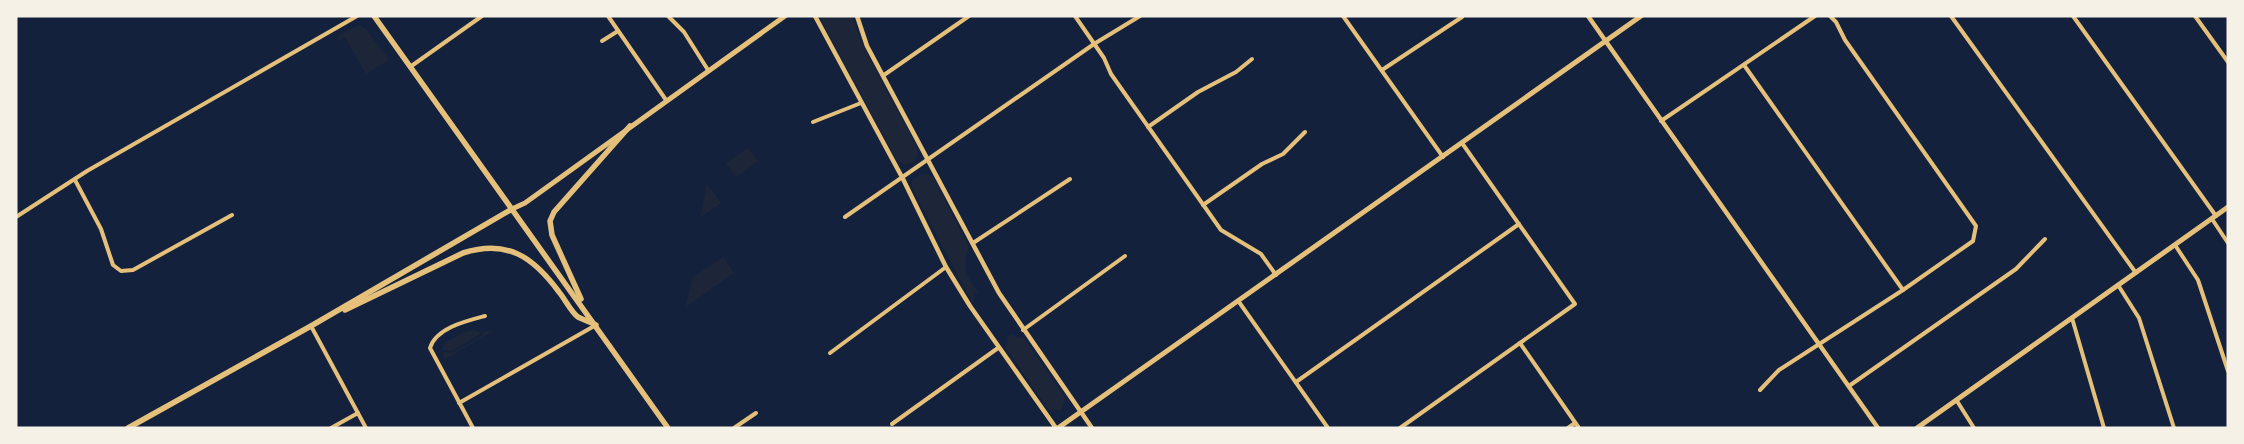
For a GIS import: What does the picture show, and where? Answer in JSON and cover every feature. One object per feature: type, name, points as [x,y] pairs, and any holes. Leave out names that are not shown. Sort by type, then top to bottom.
[{"type":"main road","points":[[374,16],[586,310],[668,428]]},
{"type":"main road","points":[[128,428],[311,326],[532,198],[666,100],[786,16]]},
{"type":"main road","points":[[1057,428],[1239,302],[1641,16]]},
{"type":"main road","points":[[586,310],[552,234],[550,221],[554,212],[630,126]]},
{"type":"main road","points":[[1917,428],[1957,402],[2228,208]]},
{"type":"main road","points":[[311,326],[463,253],[482,248],[500,248],[525,257],[546,274],[577,316],[596,325]]},
{"type":"street","points":[[16,216],[357,16]]},
{"type":"street","points":[[410,67],[482,16]]},
{"type":"street","points":[[608,16],[666,100]]},
{"type":"street","points":[[668,16],[684,32],[708,70]]},
{"type":"street","points":[[815,16],[903,179],[946,267],[998,348],[1057,428]]},
{"type":"street","points":[[857,16],[867,46],[930,160],[999,293],[1092,428]]},
{"type":"street","points":[[884,75],[968,16]]},
{"type":"street","points":[[1076,16],[1111,74],[1221,230],[1261,254],[1276,275]]},
{"type":"street","points":[[845,218],[1094,44],[1140,16]]},
{"type":"street","points":[[1343,16],[1443,157]]},
{"type":"street","points":[[1588,16],[1878,428]]},
{"type":"street","points":[[1661,121],[1815,16]]},
{"type":"street","points":[[1760,390],[1779,370],[1903,290],[1973,241],[1976,226],[1845,40],[1836,22],[1830,16]]},
{"type":"street","points":[[1951,16],[2136,273]]},
{"type":"street","points":[[2073,16],[2214,217],[2228,243]]},
{"type":"street","points":[[2195,16],[2228,62]]},
{"type":"street","points":[[1382,70],[1462,17]]},
{"type":"street","points":[[602,41],[618,31]]},
{"type":"street","points":[[1148,128],[1198,92],[1236,72],[1252,59]]},
{"type":"street","points":[[1744,65],[1903,290]]},
{"type":"street","points":[[813,122],[861,103]]},
{"type":"street","points":[[1202,205],[1262,164],[1283,154],[1305,132]]},
{"type":"street","points":[[1400,428],[1575,304],[1462,143]]},
{"type":"street","points":[[973,243],[1070,179]]},
{"type":"street","points":[[75,180],[101,228],[113,264],[121,271],[133,270],[232,215]]},
{"type":"street","points":[[1296,382],[1519,224]]},
{"type":"street","points":[[1849,386],[2016,269],[2045,239]]},
{"type":"street","points":[[2175,245],[2198,280],[2228,371]]},
{"type":"street","points":[[1023,330],[1125,256]]},
{"type":"street","points":[[830,353],[946,267]]},
{"type":"street","points":[[2118,285],[2139,318],[2174,428]]},
{"type":"street","points":[[1239,302],[1328,428]]},
{"type":"street","points":[[473,428],[430,348],[432,341],[438,336],[461,323],[485,316]]},
{"type":"street","points":[[2072,318],[2104,428]]},
{"type":"street","points":[[459,403],[596,325]]},
{"type":"street","points":[[311,326],[366,428]]},
{"type":"street","points":[[1520,343],[1578,428]]},
{"type":"street","points":[[892,424],[998,348]]},
{"type":"street","points":[[1957,402],[1974,428]]},
{"type":"street","points":[[331,428],[358,413]]},
{"type":"street","points":[[734,428],[756,413]]},
{"type":"street","points":[[1568,428],[1575,423]]},
{"type":"shaded area","points":[[819,16],[852,16],[864,48],[917,147],[918,155],[913,162],[904,165],[896,159]]},
{"type":"shaded area","points":[[359,25],[366,29],[389,60],[366,74],[345,37],[339,40],[337,36]]},
{"type":"shaded area","points":[[748,148],[758,161],[736,177],[726,163]]},
{"type":"shaded area","points":[[921,174],[928,174],[934,179],[969,247],[965,261],[966,272],[979,293],[975,292],[973,304],[912,188],[912,181]]},
{"type":"shaded area","points":[[708,185],[721,203],[701,217],[706,186]]},
{"type":"shaded area","points":[[723,257],[734,273],[686,307],[692,278]]},
{"type":"shaded area","points":[[473,330],[482,333],[452,351],[442,350],[445,343],[464,332]]},
{"type":"shaded area","points":[[495,330],[444,359],[442,352],[452,353],[482,336],[484,332]]},
{"type":"shaded area","points":[[1011,334],[1017,338],[1023,337],[1065,397],[1062,410],[1049,410],[1005,347],[1008,344],[1007,337]]}]
